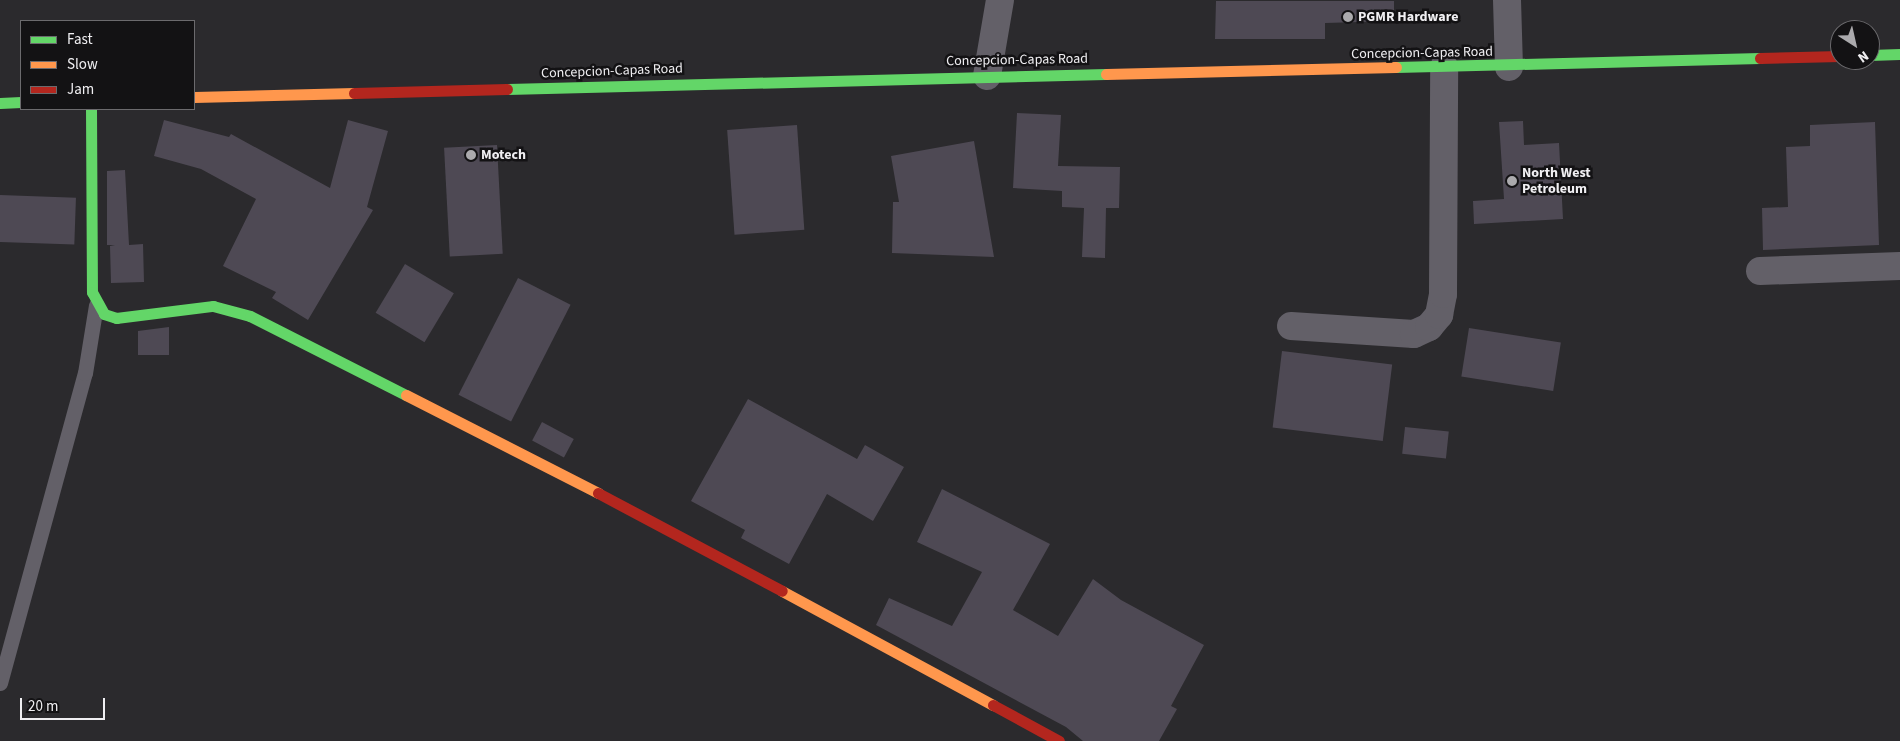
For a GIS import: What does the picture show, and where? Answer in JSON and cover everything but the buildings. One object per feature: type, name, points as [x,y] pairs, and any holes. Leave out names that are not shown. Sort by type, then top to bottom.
[{"type":"main road","points":[[1880,55],[1900,54]]},
{"type":"main road","name":"Concepcion-Capas Road","points":[[195,97],[987,76],[1508,67],[1830,56]]},
{"type":"main road","points":[[0,103],[20,102]]},
{"type":"main road","points":[[91,110],[96,305],[104,314],[116,318],[213,306],[250,316],[599,493],[1059,741]]},
{"type":"street","points":[[987,76],[1000,0]]},
{"type":"street","points":[[1507,0],[1508,67]]},
{"type":"street","points":[[1291,326],[1414,334],[1429,327],[1439,315],[1443,294],[1444,67]]},
{"type":"street","points":[[1760,271],[1900,266]]},
{"type":"lane","points":[[0,683],[85,372],[96,305]]},
{"type":"traffic: fast","points":[[1880,55],[1900,54]]},
{"type":"traffic: fast","points":[[1396,67],[1760,58]]},
{"type":"traffic: fast","points":[[507,89],[1106,74]]},
{"type":"traffic: fast","points":[[0,103],[20,102]]},
{"type":"traffic: fast","points":[[91,110],[92,292],[104,314],[116,318],[213,306],[250,316],[406,395]]},
{"type":"traffic: slow","points":[[1106,74],[1396,67]]},
{"type":"traffic: slow","points":[[195,97],[354,93]]},
{"type":"traffic: slow","points":[[406,395],[598,493]]},
{"type":"traffic: slow","points":[[782,591],[993,705]]},
{"type":"traffic: jam","points":[[1760,58],[1830,56]]},
{"type":"traffic: jam","points":[[354,93],[507,89]]},
{"type":"traffic: jam","points":[[598,493],[782,591]]},
{"type":"traffic: jam","points":[[993,705],[1059,741]]},
{"type":"place","name":"PGMR Hardware","points":[[1348,17]]},
{"type":"place","name":"Motech","points":[[471,155]]},
{"type":"place","name":"North West Petroleum","points":[[1512,181]]}]
